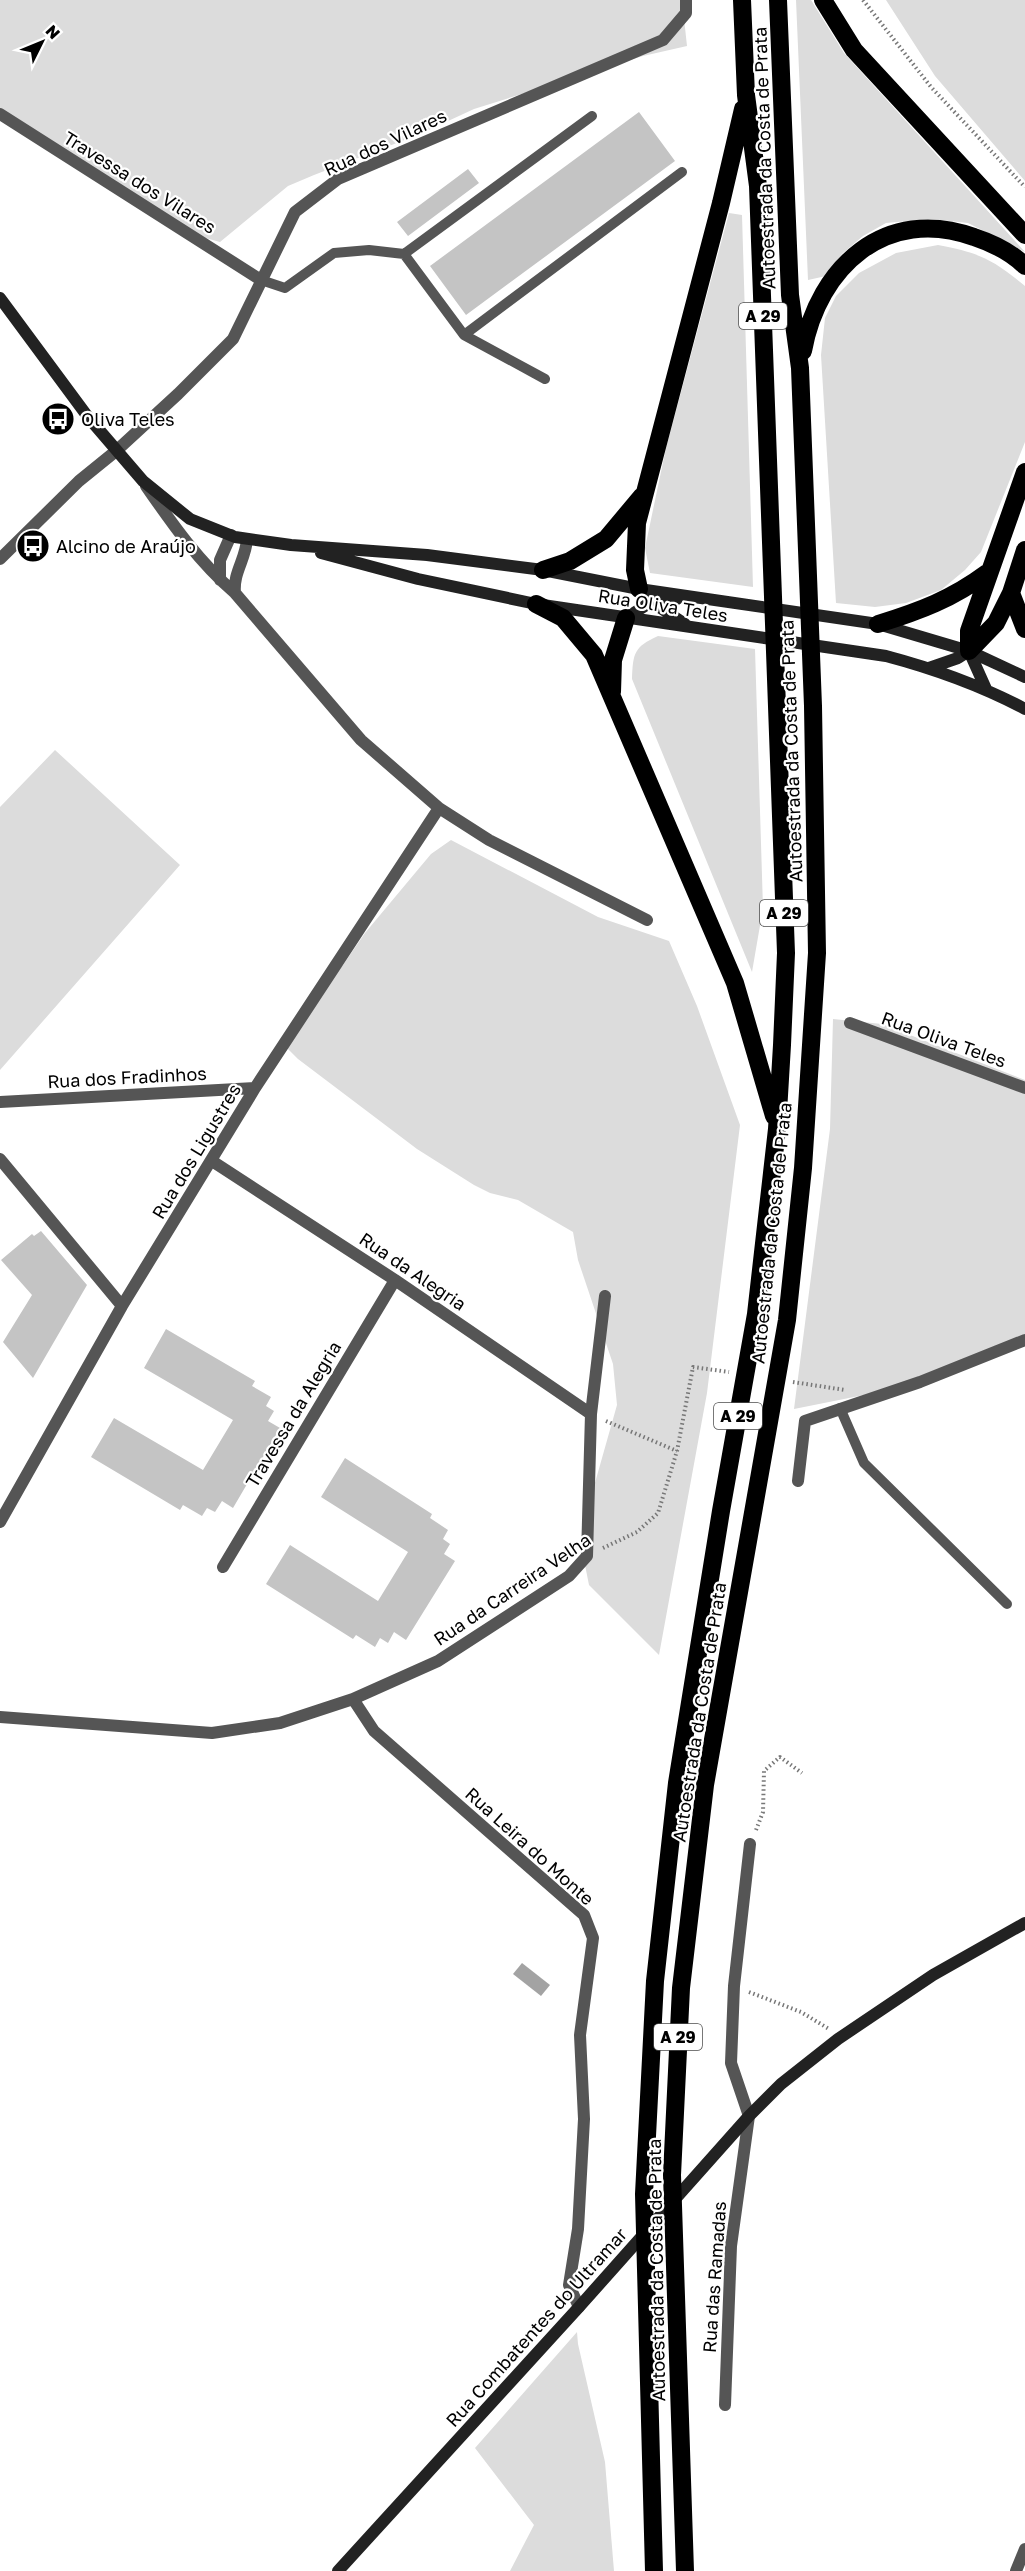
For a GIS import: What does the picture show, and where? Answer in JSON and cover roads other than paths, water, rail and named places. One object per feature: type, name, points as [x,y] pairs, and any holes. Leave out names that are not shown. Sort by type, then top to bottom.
[{"type":"highway","name":"Autoestrada da Costa de Prata","points":[[654,2571],[644,2194],[655,1982],[677,1783],[756,1314],[777,1129],[786,953],[758,186],[746,95],[742,0]]},
{"type":"highway","name":"Autoestrada da Costa de Prata","points":[[685,2571],[672,2175],[681,1988],[705,1785],[787,1320],[803,1168],[817,953],[813,706],[805,551],[800,368],[790,295],[778,0]]},
{"type":"highway","points":[[823,0],[854,50],[1025,235]]},
{"type":"highway","points":[[645,595],[635,570],[637,523],[722,203],[746,95]]},
{"type":"highway","points":[[800,368],[807,327],[824,291],[851,258],[883,236],[919,228],[958,231],[994,244],[1025,266]]},
{"type":"highway","points":[[969,651],[969,631],[987,573],[1025,472]]},
{"type":"highway","points":[[543,570],[570,561],[606,539],[647,490]]},
{"type":"highway","points":[[969,651],[996,623],[1011,593],[1025,550]]},
{"type":"highway","points":[[878,624],[925,609],[961,592],[987,573]]},
{"type":"highway","points":[[1011,593],[1025,629]]},
{"type":"highway","points":[[536,604],[563,618],[577,632],[594,656],[735,983],[777,1129]]},
{"type":"highway","points":[[612,697],[613,660],[626,618]]},
{"type":"main road","name":"Rua Oliva Teles","points":[[0,298],[116,451],[143,482],[190,519],[231,535],[291,545],[427,555],[543,570],[645,595],[692,597],[878,624],[969,651],[1025,677]]},
{"type":"main road","name":"Rua Oliva Teles","points":[[291,545],[418,579],[536,604],[886,656],[986,688],[1025,709]]},
{"type":"main road","points":[[645,595],[692,597]]},
{"type":"main road","points":[[626,618],[645,595]]},
{"type":"main road","points":[[645,595],[690,627]]},
{"type":"main road","points":[[929,668],[958,658],[969,651],[986,688]]},
{"type":"main road","name":"Rua Combatentes do Ultramar","points":[[338,2571],[579,2307],[749,2116],[781,2084],[840,2038],[933,1975],[1025,1923]]},
{"type":"street","name":"Rua dos Vilares","points":[[0,559],[78,481],[116,451],[178,394],[232,339],[295,212],[338,179],[663,40],[686,13],[686,0]]},
{"type":"street","name":"Travessa dos Vilares","points":[[0,114],[261,280]]},
{"type":"street","name":"Rua Oliva Teles","points":[[143,482],[176,529],[220,580],[235,593],[361,740],[439,808],[489,840],[647,920]]},
{"type":"street","points":[[220,580],[220,560],[231,535]]},
{"type":"street","points":[[235,593],[234,580],[246,552],[247,538]]},
{"type":"street","name":"Rua dos Ligustres","points":[[0,1521],[122,1306],[255,1088],[439,808]]},
{"type":"street","name":"Rua Oliva Teles","points":[[850,1023],[1025,1088]]},
{"type":"street","name":"Rua dos Fradinhos","points":[[0,1102],[255,1088]]},
{"type":"street","points":[[0,1159],[122,1306]]},
{"type":"street","name":"Rua da Alegria","points":[[212,1161],[395,1280],[591,1414]]},
{"type":"street","name":"Travessa da Alegria","points":[[223,1567],[395,1280]]},
{"type":"street","points":[[591,1414],[605,1296]]},
{"type":"street","points":[[798,1481],[805,1421],[920,1382],[1025,1340]]},
{"type":"street","name":"Rua da Carreira Velha","points":[[0,1718],[212,1733],[280,1723],[353,1699],[438,1661],[569,1576],[587,1556],[591,1414]]},
{"type":"street","name":"Rua Leira do Monte","points":[[353,1699],[374,1731],[584,1915],[592,1938],[580,2035],[584,2119],[578,2229],[568,2285],[579,2307]]},
{"type":"street","points":[[749,2116],[731,2063],[734,1986],[750,1844]]},
{"type":"street","name":"Rua das Ramadas","points":[[725,2405],[731,2246],[749,2116]]},
{"type":"street","points":[[1016,2571],[1025,2549]]},
{"type":"lane","points":[[261,280],[285,288],[334,253],[369,250],[404,254],[592,117]]},
{"type":"lane","points":[[464,335],[682,172]]},
{"type":"lane","points":[[404,254],[464,335],[545,379]]},
{"type":"lane","points":[[840,1408],[864,1463],[1007,1604]]},
{"type":"place","name":"Oliva Teles","points":[[58,419]]},
{"type":"place","name":"Alcino de Araújo","points":[[33,546]]}]
